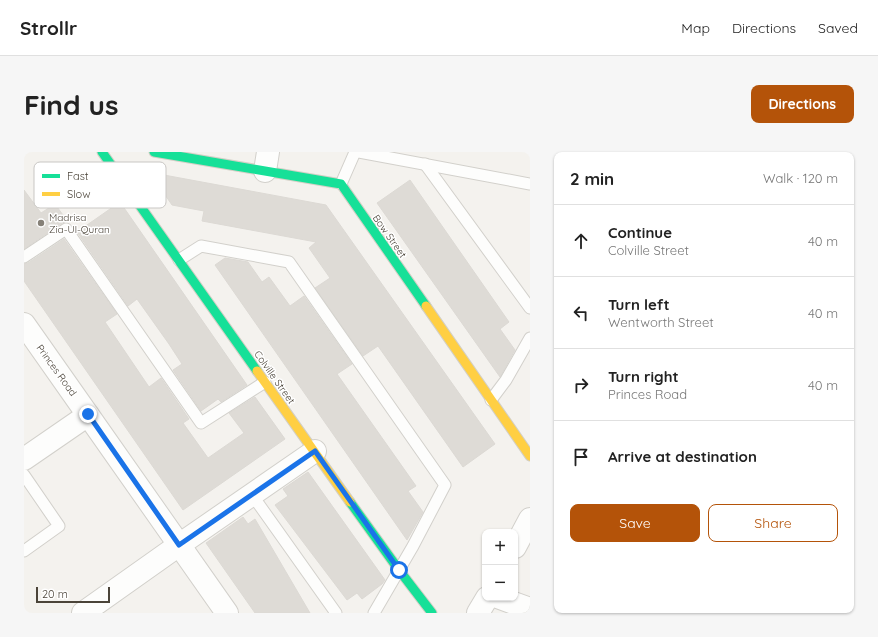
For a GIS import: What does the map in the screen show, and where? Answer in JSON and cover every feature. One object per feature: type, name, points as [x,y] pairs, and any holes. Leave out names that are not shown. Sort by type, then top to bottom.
[{"type":"street","name":"Colville Street","points":[[102,152],[109,162]]},
{"type":"street","points":[[154,152],[266,162],[340,184]]},
{"type":"street","name":"Bow Street","points":[[340,184],[530,456]]},
{"type":"street","name":"Colville Street","points":[[142,208],[399,570],[432,613]]},
{"type":"street","name":"Princes Road","points":[[24,324],[227,613]]},
{"type":"street","points":[[24,459],[88,414]]},
{"type":"street","points":[[83,613],[315,451]]},
{"type":"street","points":[[518,541],[530,519]]},
{"type":"street","points":[[478,613],[486,601]]},
{"type":"street","points":[[508,601],[530,609]]},
{"type":"lane","points":[[340,184],[355,152]]},
{"type":"lane","points":[[359,152],[530,184]]},
{"type":"lane","points":[[425,164],[530,308]]},
{"type":"lane","points":[[24,257],[66,229],[201,423],[265,382]]},
{"type":"lane","points":[[179,260],[201,246],[289,262],[445,485],[413,546],[374,613]]},
{"type":"lane","points":[[491,400],[506,380],[530,338]]},
{"type":"lane","points":[[24,475],[59,526],[24,551]]},
{"type":"lane","points":[[252,495],[336,613]]},
{"type":"building","points":[[166,175],[326,205],[495,444],[463,467],[378,346],[363,356],[315,288],[330,278],[309,248],[316,242],[202,221],[204,211],[172,205],[166,196]]},
{"type":"building","points":[[410,180],[509,322],[500,329],[515,350],[500,377],[377,203]]},
{"type":"building","name":"Madrisa Zia-Ul-Quran","points":[[24,190],[34,204],[34,208],[37,208],[41,213],[49,208],[58,208],[68,222],[62,223],[24,249]]},
{"type":"building","points":[[111,208],[124,208],[247,385],[221,402],[218,399],[201,411],[173,370],[182,364],[169,344],[137,299],[128,306],[77,232]]},
{"type":"building","points":[[64,239],[117,314],[105,322],[149,387],[161,378],[189,419],[183,423],[208,458],[244,433],[229,413],[255,397],[285,439],[183,510],[24,281],[24,264],[28,263]]},
{"type":"building","points":[[225,258],[248,262],[262,282],[269,277],[290,306],[304,296],[352,364],[337,374],[416,486],[408,491],[423,512],[407,540],[215,265]]},
{"type":"building","points":[[308,472],[385,580],[362,599],[357,593],[347,600],[275,505],[288,496],[283,489]]},
{"type":"building","points":[[243,517],[248,524],[255,519],[310,613],[255,613],[206,543]]},
{"type":"traffic: fast","points":[[102,152],[109,162]]},
{"type":"traffic: fast","points":[[154,152],[341,184],[426,306]]},
{"type":"traffic: fast","points":[[142,208],[257,371]]},
{"type":"traffic: fast","points":[[350,502],[432,613]]},
{"type":"traffic: slow","points":[[426,306],[530,456]]},
{"type":"traffic: slow","points":[[257,371],[350,502]]},
{"type":"place","name":"Madrisa Zia-Ul-Quran","points":[[41,223]]},
{"type":"route","points":[[88,414],[179,545],[315,451],[399,570]]}]
